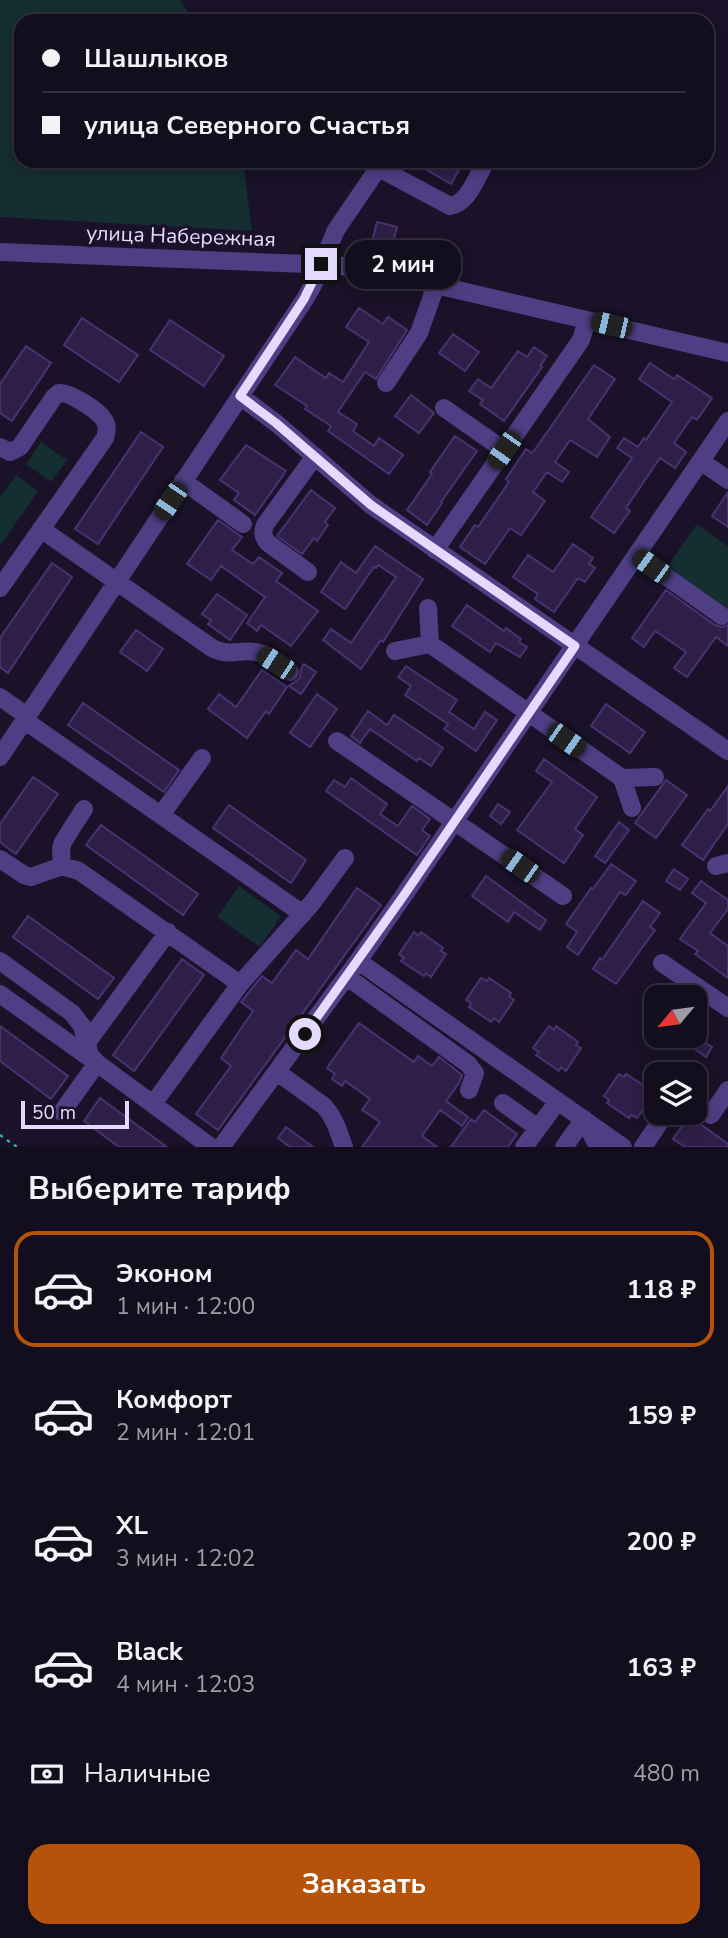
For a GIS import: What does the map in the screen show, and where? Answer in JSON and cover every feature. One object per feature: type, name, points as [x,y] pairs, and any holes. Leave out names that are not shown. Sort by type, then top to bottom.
[{"type":"street","points":[[0,757],[304,299],[336,230],[379,168]]},
{"type":"street","points":[[386,168],[450,206],[465,198],[482,169]]},
{"type":"street","name":"улица Набережная","points":[[0,252],[321,264],[363,269],[728,353]]},
{"type":"street","points":[[386,383],[419,333],[436,285]]},
{"type":"street","points":[[435,550],[581,340],[587,320]]},
{"type":"street","points":[[0,447],[10,452],[20,447],[59,393],[70,394],[102,416],[106,423],[105,438],[0,588]]},
{"type":"street","points":[[240,396],[371,505],[728,751]]},
{"type":"street","points":[[444,408],[504,450]]},
{"type":"street","points":[[221,1147],[347,977],[728,421]]},
{"type":"street","points":[[308,572],[268,543],[263,532],[265,525],[315,456]]},
{"type":"street","points":[[702,462],[728,481]]},
{"type":"street","points":[[183,481],[243,524]]},
{"type":"street","points":[[41,529],[219,652],[256,652],[290,672]]},
{"type":"street","points":[[637,556],[722,616]]},
{"type":"street","points":[[428,607],[429,644]]},
{"type":"street","points":[[396,651],[429,644],[622,778],[632,808]]},
{"type":"street","points":[[0,697],[161,815],[303,914]]},
{"type":"street","points":[[337,741],[563,896]]},
{"type":"street","points":[[161,815],[201,758]]},
{"type":"street","points":[[622,778],[655,777]]},
{"type":"street","points":[[62,866],[63,842],[84,809]]},
{"type":"street","points":[[153,1104],[240,984],[303,914],[345,858]]},
{"type":"street","points":[[0,859],[24,875],[32,877],[62,866],[79,870],[240,984]]},
{"type":"street","points":[[97,1063],[90,1055],[91,1037],[168,932]]},
{"type":"street","points":[[0,961],[72,1013],[91,1037]]},
{"type":"street","points":[[358,961],[623,1147]]},
{"type":"street","points":[[662,963],[728,1008]]},
{"type":"street","points":[[347,977],[468,1064],[475,1073],[469,1090]]},
{"type":"street","points":[[0,994],[211,1147]]},
{"type":"street","points":[[61,1112],[97,1063]]},
{"type":"street","points":[[277,1072],[324,1106],[334,1119],[344,1147]]},
{"type":"street","points":[[711,1115],[728,1090]]},
{"type":"street","points":[[524,1147],[558,1101]]},
{"type":"street","points":[[503,1103],[538,1128]]},
{"type":"street","points":[[564,1147],[584,1119]]},
{"type":"street","points":[[584,1119],[598,1147]]},
{"type":"street","points":[[643,1147],[658,1125]]},
{"type":"path","points":[[0,1135],[17,1147]]},
{"type":"green space","points":[[0,0],[180,0],[190,14],[14,14],[14,168],[244,168],[252,231],[0,217]]},
{"type":"green space","points":[[41,442],[67,460],[51,482],[26,464]]},
{"type":"green space","points":[[16,475],[38,491],[0,546],[0,497]]},
{"type":"green space","points":[[697,524],[728,546],[728,610],[667,567]]},
{"type":"green space","points":[[239,886],[281,916],[260,947],[217,917]]},
{"type":"building","points":[[423,168],[460,168],[451,184]]},
{"type":"building","points":[[377,222],[397,227],[392,247],[372,242]]},
{"type":"building","points":[[359,308],[383,324],[388,317],[407,330],[376,379],[365,372],[338,412],[357,424],[353,431],[374,446],[379,438],[403,455],[389,474],[328,431],[331,426],[275,385],[295,357],[326,378],[329,373],[343,382],[369,342],[346,327]]},
{"type":"building","points":[[82,318],[138,355],[119,382],[64,345]]},
{"type":"building","points":[[170,320],[224,356],[204,386],[150,350]]},
{"type":"building","points":[[453,334],[479,352],[465,371],[439,353]]},
{"type":"building","points":[[26,346],[51,363],[12,421],[0,413],[0,384]]},
{"type":"building","points":[[534,347],[547,356],[504,421],[480,404],[483,400],[469,391],[478,379],[491,388],[518,351],[527,357]]},
{"type":"building","points":[[650,363],[674,379],[677,375],[712,398],[697,420],[692,417],[674,443],[686,452],[675,468],[660,458],[626,508],[630,511],[614,533],[591,517],[632,458],[617,448],[624,438],[638,447],[644,438],[646,440],[672,402],[639,379]]},
{"type":"building","points":[[594,365],[615,379],[588,419],[610,437],[597,457],[570,440],[555,462],[569,472],[562,482],[547,472],[533,492],[545,501],[521,535],[510,528],[485,564],[460,547],[475,525],[478,527],[509,482],[506,479],[526,449],[532,453]]},
{"type":"building","points":[[411,395],[434,413],[419,433],[395,416]]},
{"type":"building","points":[[141,432],[163,447],[98,544],[75,529]]},
{"type":"building","points":[[455,436],[477,451],[427,525],[407,510]]},
{"type":"building","points":[[246,445],[286,471],[255,515],[234,500],[239,493],[220,480]]},
{"type":"building","points":[[311,490],[335,508],[317,541],[314,538],[302,554],[277,536]]},
{"type":"building","points":[[728,492],[728,527],[712,516]]},
{"type":"building","points":[[218,520],[242,537],[232,550],[253,564],[259,557],[282,573],[276,581],[318,611],[291,646],[261,625],[257,631],[247,623],[265,597],[221,566],[211,580],[187,564]]},
{"type":"building","points":[[573,544],[593,558],[589,564],[595,568],[585,582],[578,578],[554,612],[535,599],[538,594],[513,577],[528,555],[553,572]]},
{"type":"building","points":[[375,546],[423,579],[383,642],[381,640],[361,669],[323,640],[331,629],[351,643],[396,577],[378,565],[374,567],[345,609],[321,592],[341,562],[356,573]]},
{"type":"building","points":[[52,563],[72,577],[8,673],[0,667],[0,638]]},
{"type":"building","points":[[666,590],[715,625],[728,625],[728,646],[716,637],[687,677],[674,668],[686,652],[655,631],[644,647],[632,638]]},
{"type":"building","points":[[217,594],[247,615],[230,640],[208,624],[211,620],[202,614]]},
{"type":"building","points":[[467,605],[504,631],[506,628],[521,639],[519,642],[527,647],[520,657],[496,643],[490,652],[452,626]]},
{"type":"building","points":[[136,630],[163,649],[147,671],[120,652]]},
{"type":"building","points":[[304,664],[316,672],[301,694],[289,686],[300,678]]},
{"type":"building","points":[[406,666],[457,700],[449,712],[474,729],[485,712],[497,720],[476,751],[444,729],[448,724],[405,695],[411,686],[398,677]]},
{"type":"building","points":[[262,670],[287,687],[269,714],[266,711],[247,738],[208,709],[219,694],[236,707]]},
{"type":"building","points":[[317,694],[337,709],[310,747],[290,733]]},
{"type":"building","points":[[83,703],[179,770],[164,792],[68,725]]},
{"type":"building","points":[[606,704],[645,732],[630,753],[591,726]]},
{"type":"building","points":[[368,711],[387,725],[394,715],[443,748],[431,766],[419,758],[417,761],[370,729],[360,743],[351,736]]},
{"type":"building","points":[[544,759],[597,797],[575,829],[583,835],[564,863],[517,830],[552,782],[536,771]]},
{"type":"building","points":[[33,777],[58,794],[16,854],[0,842],[0,824]]},
{"type":"building","points":[[351,778],[387,804],[380,814],[398,826],[412,806],[430,819],[422,830],[430,836],[417,855],[326,791],[334,780],[345,787]]},
{"type":"building","points":[[666,780],[687,795],[656,838],[635,823]]},
{"type":"building","points":[[728,786],[728,824],[703,860],[682,845]]},
{"type":"building","points":[[498,804],[510,812],[501,824],[490,816]]},
{"type":"building","points":[[229,805],[306,860],[291,883],[213,828]]},
{"type":"building","points":[[619,822],[629,830],[605,863],[595,856]]},
{"type":"building","points":[[101,825],[198,894],[183,915],[86,845]]},
{"type":"building","points":[[611,864],[636,881],[626,895],[620,892],[578,955],[567,947],[577,932],[566,924]]},
{"type":"building","points":[[674,869],[688,879],[680,890],[666,881]]},
{"type":"building","points":[[486,876],[546,920],[540,930],[514,912],[508,922],[472,896]]},
{"type":"building","points":[[701,881],[728,900],[728,909],[710,933],[728,946],[728,978],[695,954],[698,951],[680,939],[706,903],[692,893]]},
{"type":"building","points":[[357,888],[381,905],[218,1130],[196,1114],[231,1066],[221,1058],[253,1011],[241,1002],[262,976],[272,983],[296,950],[308,959]]},
{"type":"building","points":[[643,901],[660,913],[650,927],[655,930],[616,984],[593,969]]},
{"type":"building","points":[[28,916],[114,978],[98,999],[13,937]]},
{"type":"building","points":[[414,932],[419,936],[421,932],[443,948],[441,951],[446,954],[431,977],[426,973],[424,976],[401,961],[404,958],[399,954]]},
{"type":"building","points":[[182,959],[204,975],[134,1071],[113,1055]]},
{"type":"building","points":[[481,978],[487,981],[489,978],[511,993],[509,996],[514,1000],[499,1022],[494,1018],[491,1022],[469,1007],[471,1003],[466,1000]]},
{"type":"building","points":[[359,1023],[414,1062],[418,1056],[432,1066],[439,1057],[462,1075],[446,1101],[468,1117],[462,1126],[440,1110],[422,1136],[437,1147],[362,1147],[380,1122],[362,1110],[370,1099],[345,1081],[342,1086],[332,1079],[335,1074],[327,1068]]},
{"type":"building","points":[[0,1026],[68,1076],[51,1099],[0,1061]]},
{"type":"building","points":[[549,1026],[554,1030],[556,1026],[578,1042],[576,1045],[581,1048],[566,1071],[561,1067],[559,1071],[536,1055],[539,1052],[533,1048]]},
{"type":"building","points":[[707,1044],[712,1047],[706,1057],[693,1048],[707,1048]]},
{"type":"building","points":[[619,1074],[624,1077],[626,1074],[644,1086],[644,1108],[637,1118],[631,1115],[629,1118],[607,1103],[609,1100],[604,1096]]},
{"type":"building","points":[[100,1098],[167,1147],[119,1147],[84,1121]]},
{"type":"building","points":[[484,1110],[517,1134],[508,1147],[451,1147],[471,1119],[475,1122]]},
{"type":"building","points":[[683,1125],[702,1125],[728,1144],[728,1147],[685,1147],[673,1139]]},
{"type":"building","points":[[286,1127],[313,1147],[290,1147],[278,1138]]},
{"type":"route","points":[[305,1034],[575,646],[371,505],[276,423],[240,396],[313,285],[321,264]]}]
